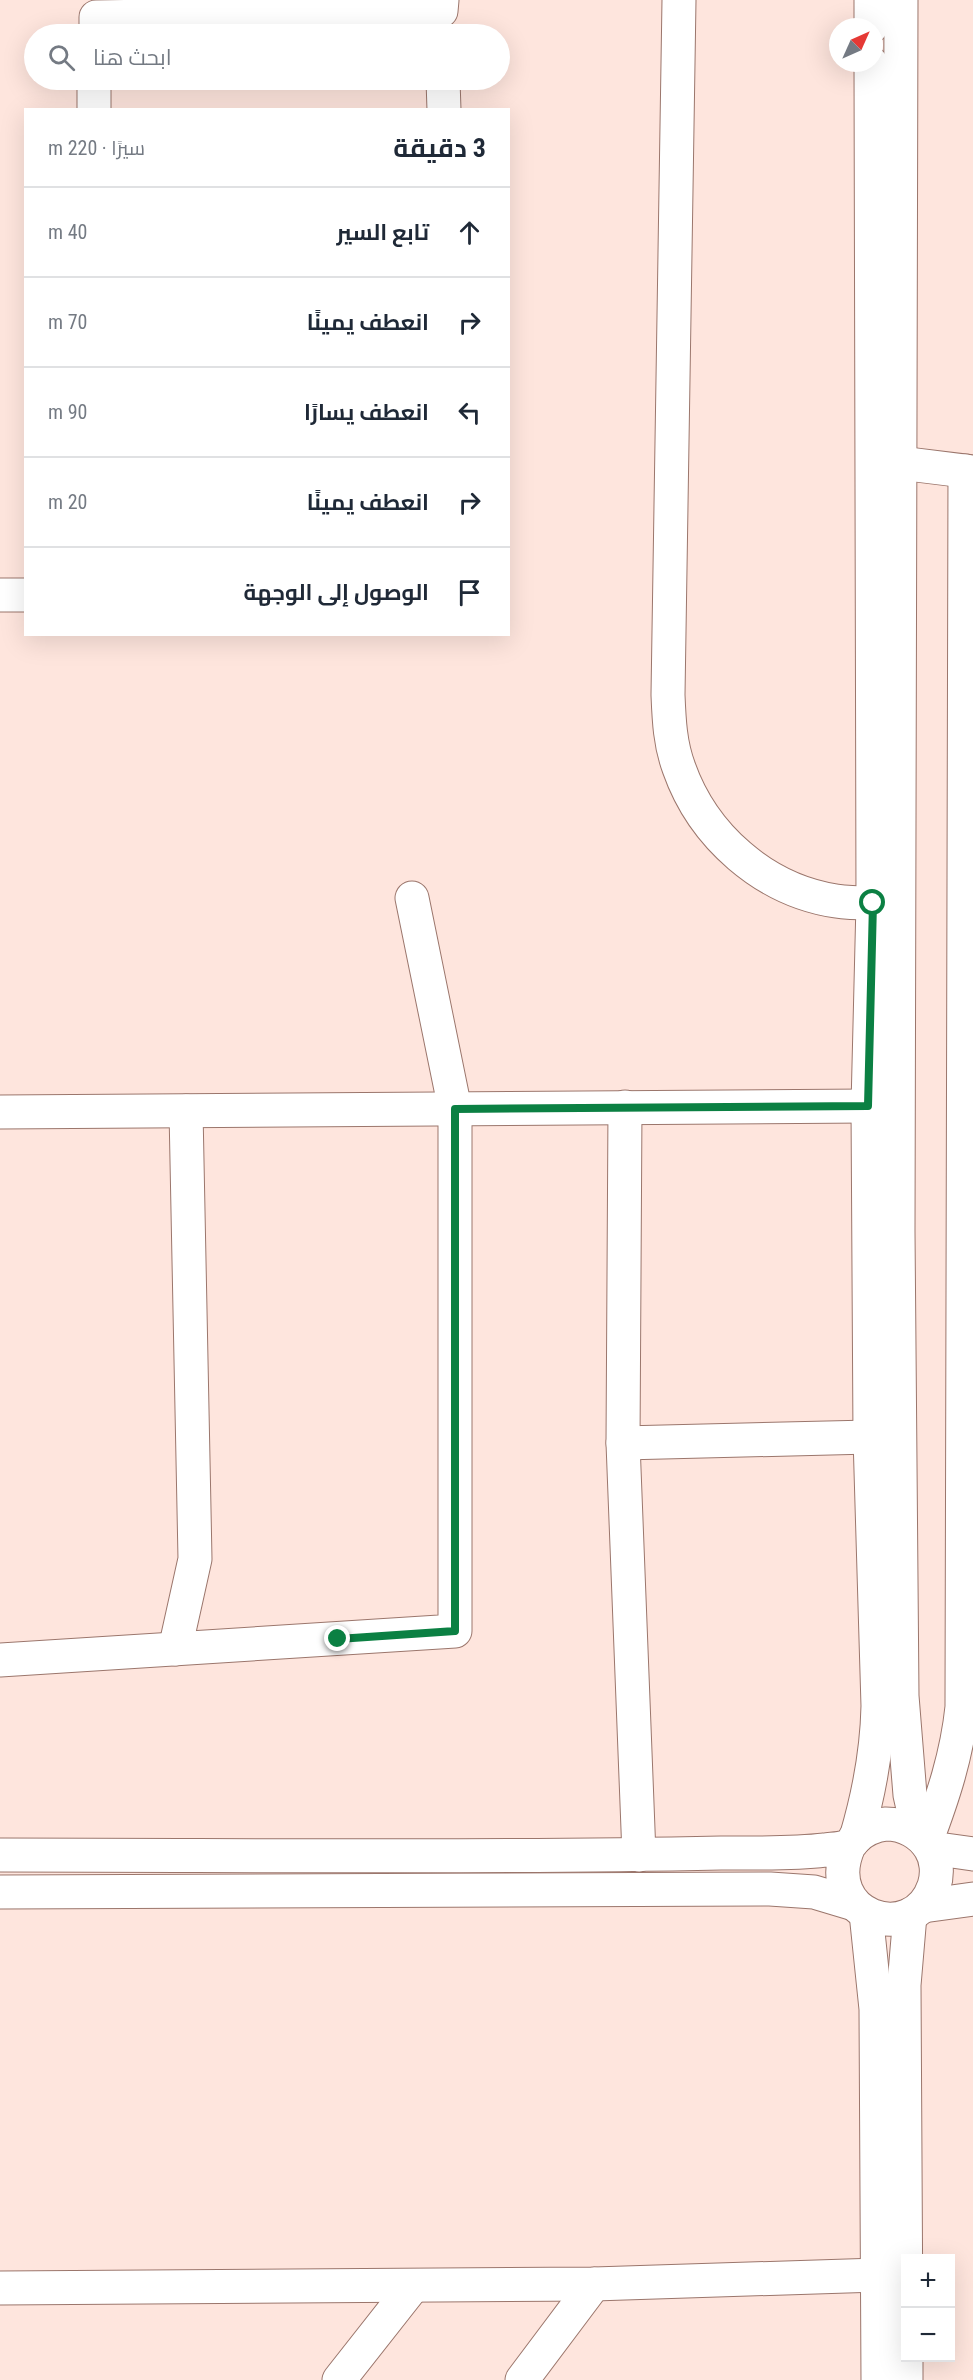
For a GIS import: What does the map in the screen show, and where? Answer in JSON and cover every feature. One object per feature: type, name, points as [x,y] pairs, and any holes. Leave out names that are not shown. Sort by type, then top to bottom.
[{"type":"street","points":[[679,0],[668,695],[670,731],[678,767],[693,800],[713,830],[738,856],[768,877],[801,892],[836,901],[873,903]]},
{"type":"street","points":[[871,0],[871,18]]},
{"type":"street","points":[[901,0],[898,1242],[902,1696],[910,1795],[925,1842],[936,1863],[937,1879],[932,1893],[916,1911],[904,1985],[906,2308]]},
{"type":"street","points":[[96,24],[96,17],[441,15]]},
{"type":"street","points":[[871,72],[873,903],[868,1106],[870,1437],[878,1740],[866,1806],[843,1860],[842,1875],[846,1891],[860,1909],[876,2009],[878,2380]]},
{"type":"street","points":[[94,90],[94,108]]},
{"type":"street","points":[[443,90],[444,108]]},
{"type":"street","points":[[900,463],[969,471],[962,1707],[958,1741],[950,1775],[925,1842]]},
{"type":"street","points":[[0,595],[24,595]]},
{"type":"street","points":[[0,1660],[455,1631],[455,1109],[412,898]]},
{"type":"street","points":[[0,1112],[868,1106]]},
{"type":"street","points":[[625,1107],[623,1443],[639,1855]]},
{"type":"street","points":[[176,1649],[195,1559],[186,1111]]},
{"type":"street","points":[[623,1443],[870,1437]]},
{"type":"street","points":[[0,1855],[639,1855],[792,1852],[852,1842],[874,1827],[884,1824],[903,1826],[925,1842],[973,1854]]},
{"type":"street","points":[[0,1892],[770,1888],[814,1892],[880,1919],[895,1919],[916,1911],[973,1899]]},
{"type":"street","points":[[0,2288],[594,2284],[878,2275]]},
{"type":"street","points":[[522,2380],[594,2284]]},
{"type":"street","points":[[339,2380],[413,2286]]},
{"type":"street","points":[[906,2362],[906,2380]]},
{"type":"route","points":[[338,1639],[455,1631],[455,1109],[868,1106],[873,903]]}]
